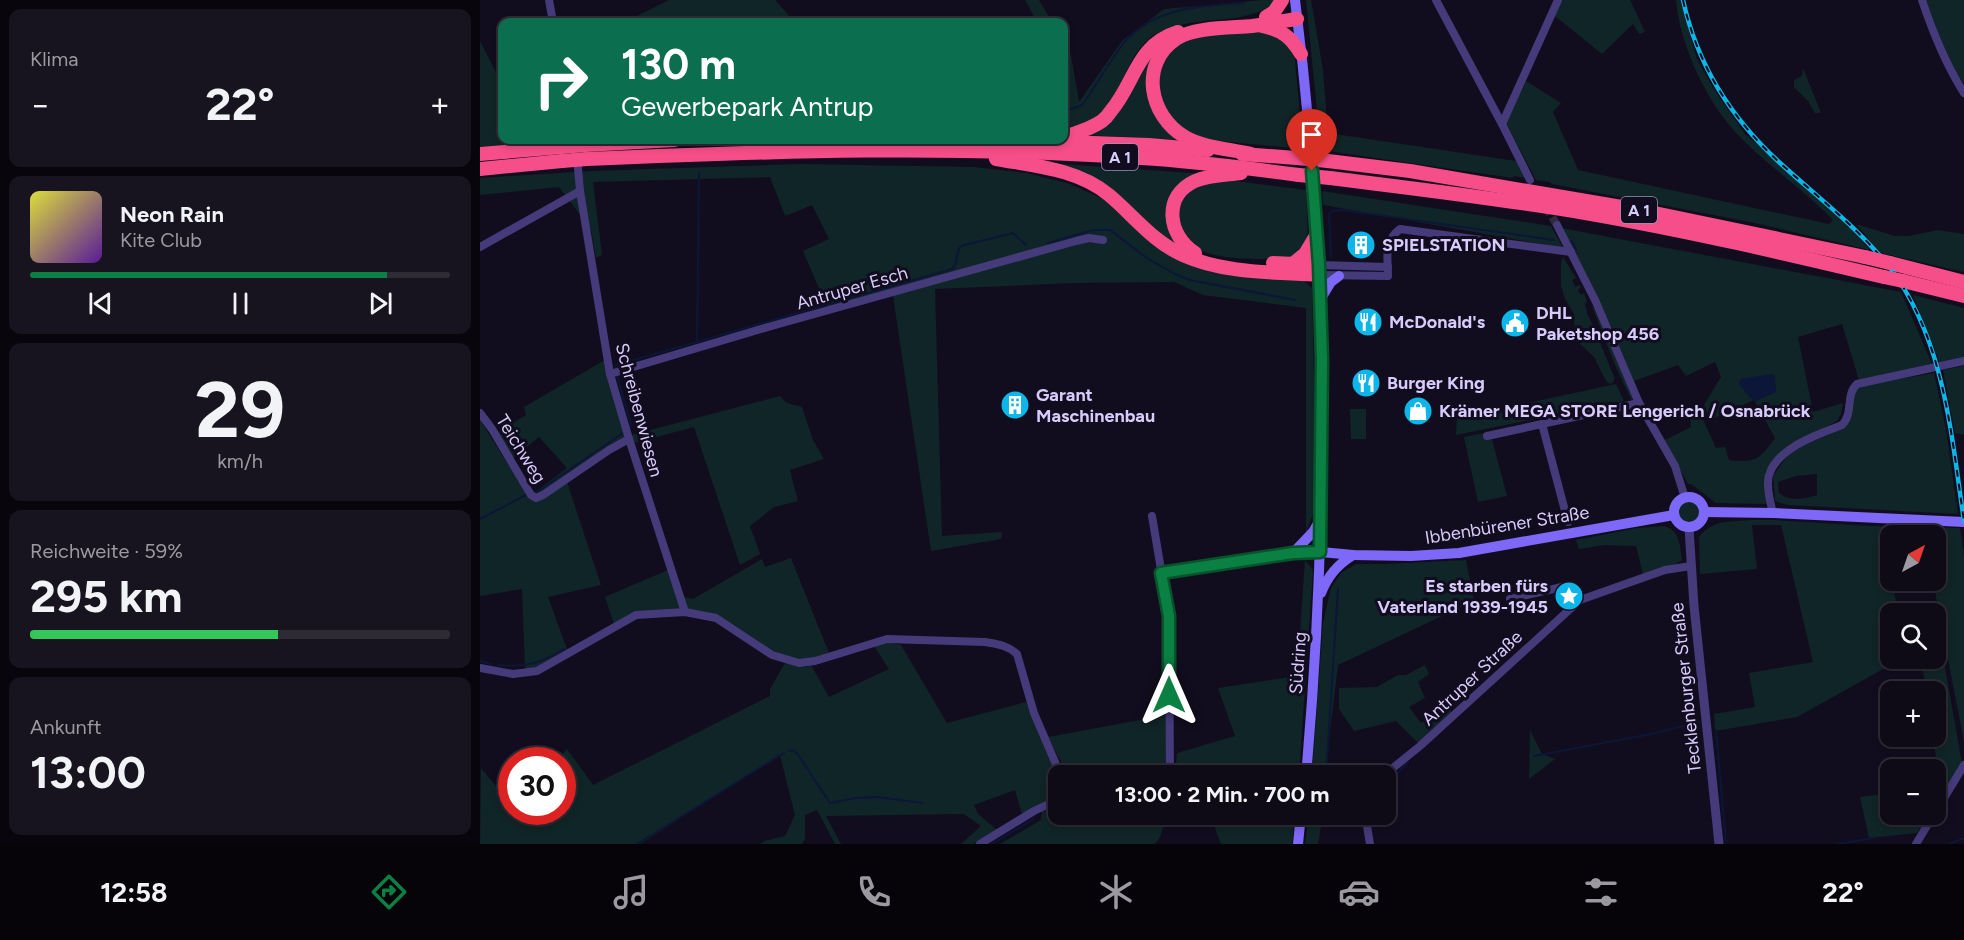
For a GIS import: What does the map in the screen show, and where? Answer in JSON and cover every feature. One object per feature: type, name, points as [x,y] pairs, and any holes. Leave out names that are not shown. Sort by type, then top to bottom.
[{"type":"highway","points":[[1068,135],[1078,133],[1103,120],[1117,103],[1144,54],[1158,40],[1185,29],[1261,21],[1274,12],[1282,0]]},
{"type":"highway","points":[[1251,154],[1211,146],[1185,137],[1166,121],[1152,88],[1154,67],[1163,50],[1177,38],[1194,32],[1261,21],[1296,10]]},
{"type":"highway","points":[[1261,21],[1293,41],[1301,54]]},
{"type":"highway","name":"A 1","points":[[1068,141],[1149,145],[1328,161],[1410,171],[1645,211],[1865,257],[1964,282]]},
{"type":"highway","name":"A 1","points":[[480,169],[583,148],[628,144]]},
{"type":"highway","name":"A 1","points":[[583,148],[975,152],[1130,157],[1203,163],[1445,192],[1592,214],[1741,243],[1964,296]]},
{"type":"highway","points":[[975,152],[991,158],[1062,171],[1086,181],[1108,195],[1153,237],[1177,252],[1200,261],[1249,270],[1319,270]]},
{"type":"highway","name":"A 1","points":[[480,154],[562,154]]},
{"type":"highway","points":[[1264,170],[1214,176],[1193,182],[1176,201],[1172,216],[1177,236],[1187,248],[1210,259],[1242,263],[1294,263],[1319,270]]},
{"type":"highway","points":[[1294,263],[1305,254],[1317,234]]},
{"type":"main road","points":[[1296,10],[1319,270],[1322,443],[1320,552]]},
{"type":"main road","points":[[1320,300],[1331,282],[1339,276]]},
{"type":"main road","points":[[1685,498],[1696,499],[1704,512],[1702,521],[1689,528],[1680,524],[1674,515],[1677,502],[1685,498]]},
{"type":"main road","points":[[1704,512],[1964,522]]},
{"type":"main road","name":"Ibbenbürener Straße","points":[[1320,552],[1411,556],[1459,553],[1674,515]]},
{"type":"main road","points":[[1293,553],[1313,532],[1321,517]]},
{"type":"main road","name":"Südring","points":[[1307,765],[1319,599],[1320,552]]},
{"type":"main road","points":[[1319,599],[1326,581],[1335,569],[1353,555]]},
{"type":"main road","points":[[1298,844],[1300,825]]},
{"type":"street","points":[[549,0],[552,18]]},
{"type":"street","points":[[1436,0],[1530,180]]},
{"type":"street","points":[[1502,124],[1558,0]]},
{"type":"street","points":[[1922,0],[1935,40],[1964,93]]},
{"type":"street","name":"Schreibenwiesen","points":[[583,148],[580,191],[610,374],[685,612]]},
{"type":"street","points":[[480,247],[580,191]]},
{"type":"street","points":[[1557,225],[1596,302],[1639,403],[1675,466],[1685,498]]},
{"type":"street","points":[[1388,272],[1388,246],[1391,236],[1400,229],[1571,252]]},
{"type":"street","name":"Antruper Esch","points":[[610,374],[768,327],[1076,241],[1089,238],[1102,240]]},
{"type":"street","points":[[1319,270],[1388,272]]},
{"type":"street","points":[[1319,270],[1339,276],[1388,272]]},
{"type":"street","points":[[1773,513],[1768,481],[1774,465],[1795,444],[1842,425],[1849,414],[1851,392],[1857,384],[1964,361]]},
{"type":"street","points":[[1487,436],[1639,403]]},
{"type":"street","name":"Teichweg","points":[[480,413],[531,495],[536,498],[629,439]]},
{"type":"street","points":[[1542,424],[1568,522]]},
{"type":"street","points":[[1152,516],[1169,616],[1170,765]]},
{"type":"street","name":"Tecklenburger Straße","points":[[1689,528],[1690,566],[1719,844]]},
{"type":"street","points":[[1161,573],[1293,553],[1320,552]]},
{"type":"street","name":"Antruper Straße","points":[[1396,766],[1420,747],[1553,622],[1580,600],[1665,570],[1690,566]]},
{"type":"street","points":[[1510,598],[1566,585],[1580,600]]},
{"type":"street","points":[[480,668],[513,674],[537,671],[636,615],[685,612],[716,618],[772,655],[799,663],[814,661],[886,639],[1001,644],[1011,648],[1017,654],[1034,713],[1056,765]]},
{"type":"street","points":[[1946,795],[1964,765]]},
{"type":"street","points":[[980,844],[1048,804]]},
{"type":"street","points":[[1367,825],[1370,844]]},
{"type":"street","points":[[1916,844],[1928,825]]},
{"type":"green space","points":[[669,0],[775,0],[791,18],[633,18]]},
{"type":"green space","points":[[1025,0],[1039,0],[1050,18],[1035,18]]},
{"type":"green space","points":[[1278,0],[1253,14],[1196,22],[1154,35],[1142,45],[1101,114],[1090,122],[1068,127],[1068,50],[1071,55],[1079,102],[1122,41],[1164,9]]},
{"type":"green space","points":[[1306,0],[1311,0],[1323,70],[1328,133],[1516,161],[1526,178],[1321,150]]},
{"type":"green space","points":[[1560,0],[1630,0],[1645,32],[1639,34],[1633,24],[1602,54],[1555,16]]},
{"type":"green space","points":[[1676,0],[1680,0],[1697,59],[1713,88],[1745,134],[1852,229],[1870,250],[1755,223],[1536,180],[1506,123],[1526,81],[1561,103],[1553,112],[1578,170],[1829,224],[1833,220],[1750,147],[1727,123],[1706,91],[1689,55]]},
{"type":"green space","points":[[1926,0],[1964,0],[1964,84],[1947,54]]},
{"type":"green space","points":[[1264,31],[1284,41],[1295,60],[1303,149],[1209,140],[1183,130],[1166,113],[1156,88],[1159,66],[1175,45],[1198,36]]},
{"type":"green space","points":[[1172,39],[1150,90],[1187,140],[1083,135],[1094,129],[1138,67]]},
{"type":"green space","points":[[480,41],[498,76],[498,144],[516,144],[480,147]]},
{"type":"green space","points":[[1803,68],[1821,113],[1815,113],[1808,101],[1794,87],[1794,80],[1802,76]]},
{"type":"green space","points":[[1046,163],[1206,174],[1174,200],[1185,253],[1119,200]]},
{"type":"green space","points":[[800,164],[974,167],[1027,173],[1070,184],[1103,199],[1153,245],[1179,259],[1218,272],[1304,281],[1312,288],[1314,372],[1315,508],[1306,533],[1306,308],[1203,295],[1174,282],[1073,283],[935,289],[942,536],[1002,532],[1001,539],[931,551],[892,289],[827,307],[803,251],[829,239],[812,205],[785,216],[770,177],[593,182],[602,255],[596,258],[591,229],[559,187],[480,195],[480,178],[591,171]]},
{"type":"green space","points":[[1228,180],[1306,190],[1308,240],[1294,258],[1257,259],[1216,255],[1204,252],[1186,240],[1178,214],[1184,197],[1199,186]]},
{"type":"green space","points":[[1322,191],[1551,226],[1563,248],[1323,205]]},
{"type":"green space","points":[[1856,224],[1895,236],[1909,236],[1938,230],[1964,234],[1964,272],[1881,253]]},
{"type":"green space","points":[[1561,228],[1901,292],[1932,364],[1859,380],[1842,324],[1798,337],[1813,412],[1843,403],[1841,414],[1837,421],[1785,448],[1765,472],[1769,504],[1716,503],[1688,484],[1665,440],[1691,427],[1690,415],[1699,411],[1716,448],[1725,447],[1729,460],[1745,461],[1756,458],[1775,438],[1754,400],[1710,420],[1704,405],[1721,377],[1715,362],[1686,376],[1678,365],[1634,381],[1603,308]]},
{"type":"green space","points":[[1563,257],[1576,278],[1572,280],[1575,287],[1580,285],[1578,290],[1581,295],[1584,293],[1588,316],[1614,377],[1614,381],[1610,384],[1606,381],[1594,357],[1575,339],[1574,314],[1565,299],[1561,286]]},
{"type":"green space","points":[[1913,295],[1964,308],[1964,358],[1940,363]]},
{"type":"green space","points":[[1592,306],[1597,312],[1633,398],[1632,401],[1615,365]]},
{"type":"green space","points":[[605,360],[625,437],[542,492],[534,493],[567,468],[539,437],[512,459],[496,433],[526,415],[524,407]]},
{"type":"green space","points":[[1964,366],[1964,435],[1955,433],[1943,370]]},
{"type":"green space","points":[[1934,373],[1946,429],[1958,514],[1788,505],[1775,501],[1773,476],[1789,453],[1840,430],[1855,391],[1860,386]],"holes":[[[1817,474],[1817,495],[1788,498],[1779,493],[1778,482],[1796,476]]]},
{"type":"green space","points":[[1616,384],[1624,401],[1456,435],[1457,418]]},
{"type":"green space","points":[[780,396],[787,403],[802,407],[813,440],[824,459],[790,470],[798,501],[774,507],[750,526],[760,554],[740,565],[694,427],[634,443],[631,435]]},
{"type":"green space","points":[[1350,409],[1366,409],[1366,439],[1351,439]]},
{"type":"green space","points":[[480,420],[529,497],[537,502],[567,482],[601,585],[548,597],[567,649],[537,668],[525,670],[522,589],[480,596]]},
{"type":"green space","points":[[1490,432],[1507,496],[1478,502],[1464,437]]},
{"type":"green space","points":[[1689,501],[1697,505],[1701,513],[1697,521],[1689,525],[1681,521],[1677,513],[1681,505]]},
{"type":"green space","points":[[1776,520],[1880,526],[1880,591],[1894,591],[1896,603],[1880,603],[1880,669],[1883,669],[1797,717],[1715,731],[1714,714],[1755,707],[1749,673],[1813,662],[1781,525],[1752,525],[1757,569],[1700,574],[1699,537],[1710,527],[1729,522]]},
{"type":"green space","points":[[1664,526],[1676,535],[1682,560],[1672,566],[1643,574],[1636,546],[1605,545],[1579,549],[1576,540],[1637,528]]},
{"type":"green space","points":[[1946,528],[1960,528],[1964,556],[1964,742],[1946,649],[1946,603],[1937,603],[1935,591],[1946,591]]},
{"type":"green space","points":[[791,558],[829,653],[814,658],[798,660],[772,651],[715,614],[637,613],[614,624],[605,597],[668,570],[683,597],[693,599],[762,559],[765,567]]},
{"type":"green space","points":[[1305,560],[1313,570],[1300,765],[1176,765],[1177,753],[1235,736],[1218,688],[1297,676]]},
{"type":"green space","points":[[1466,560],[1474,601],[1338,665],[1326,765],[1313,765],[1323,623],[1331,588],[1341,573],[1356,564]]},
{"type":"green space","points":[[887,642],[901,645],[947,723],[1026,702],[1054,765],[1048,765],[1048,800],[1022,814],[1015,790],[974,805],[978,814],[997,830],[973,844],[961,844],[981,826],[964,814],[826,816],[841,844],[835,844],[817,810],[805,815],[805,839],[802,844],[760,844],[785,836],[795,815],[780,755],[640,844],[480,844],[481,768],[498,788],[498,825],[576,825],[576,761],[593,785],[770,696],[770,689],[786,661],[806,667],[811,665],[829,697],[889,669],[874,646]]},
{"type":"green space","points":[[1425,665],[1429,674],[1418,682],[1425,698],[1409,707],[1421,723],[1449,707],[1451,712],[1418,743],[1396,721],[1354,731],[1339,709],[1339,688],[1377,687],[1398,675],[1406,675]]},
{"type":"green space","points":[[1923,669],[1945,669],[1962,764],[1946,788],[1946,759],[1936,759],[1934,747],[1946,747],[1946,681],[1924,681]]},
{"type":"green space","points":[[1167,715],[1167,765],[1063,765],[1048,737]]},
{"type":"green space","points":[[1530,730],[1542,754],[1555,759],[1529,779]]},
{"type":"green space","points":[[1880,794],[1880,825],[1922,825],[1917,833],[1869,838],[1860,797]]},
{"type":"green space","points":[[1048,808],[1048,825],[1164,825],[1155,844],[1000,844],[1041,820],[1042,811]]},
{"type":"green space","points":[[1214,825],[1294,825],[1292,844],[1221,844]]},
{"type":"green space","points":[[1308,825],[1321,825],[1318,844],[1305,844]]},
{"type":"water","points":[[1771,374],[1775,376],[1776,392],[1756,401],[1750,398],[1739,384],[1741,379]]},
{"type":"waterway","points":[[1068,109],[1082,105],[1124,43],[1149,22],[1163,15],[1195,7],[1244,3]]},
{"type":"waterway","points":[[697,342],[699,173]]},
{"type":"waterway","points":[[1331,257],[1329,214],[1332,211],[1342,210],[1554,240]]},
{"type":"waterway","points":[[1048,243],[1093,230],[1110,230],[1147,258],[1190,280],[1295,300]]},
{"type":"waterway","points":[[615,368],[616,365],[952,269],[956,264],[961,246],[1013,233],[1026,245]]},
{"type":"waterway","points":[[1570,242],[1572,241],[1576,250]]},
{"type":"waterway","points":[[617,376],[631,424],[629,428]]},
{"type":"waterway","points":[[537,492],[623,433]]},
{"type":"waterway","points":[[480,519],[528,494]]},
{"type":"waterway","points":[[1327,765],[1338,589]]},
{"type":"waterway","points":[[498,665],[516,666],[532,663],[548,658],[564,649]]},
{"type":"waterway","points":[[480,661],[491,664]]},
{"type":"waterway","points":[[1534,756],[1651,734],[1699,722]]},
{"type":"waterway","points":[[1716,730],[1726,842]]},
{"type":"waterway","points":[[789,751],[797,753],[830,803],[878,797],[922,803]]},
{"type":"waterway","points":[[637,844],[784,753]]},
{"type":"waterway","points":[[1396,775],[1408,762]]},
{"type":"waterway","points":[[992,844],[1034,819]]},
{"type":"waterway","points":[[1837,844],[1874,838]]},
{"type":"waterway","points":[[1950,844],[1964,838]]},
{"type":"tunnel","points":[[1546,207],[1557,225]]},
{"type":"railway","points":[[1683,0],[1697,46],[1707,68],[1731,108],[1779,162],[1879,254],[1909,297],[1923,327],[1943,390],[1964,521]]},
{"type":"place","name":"SPIELSTATION","points":[[1361,245]]},
{"type":"place","name":"McDonald's","points":[[1368,322]]},
{"type":"place","name":"DHL Paketshop 456","points":[[1515,323]]},
{"type":"place","name":"Burger King","points":[[1366,383]]},
{"type":"place","name":"Garant Maschinenbau","points":[[1015,405]]},
{"type":"place","name":"Krämer MEGA STORE Lengerich / Osnabrück","points":[[1418,411]]},
{"type":"place","name":"Es starben fürs Vaterland 1939-1945","points":[[1569,596]]},
{"type":"route","points":[[1169,695],[1169,616],[1161,573],[1293,553],[1320,552],[1322,360],[1319,265],[1312,171]]}]
